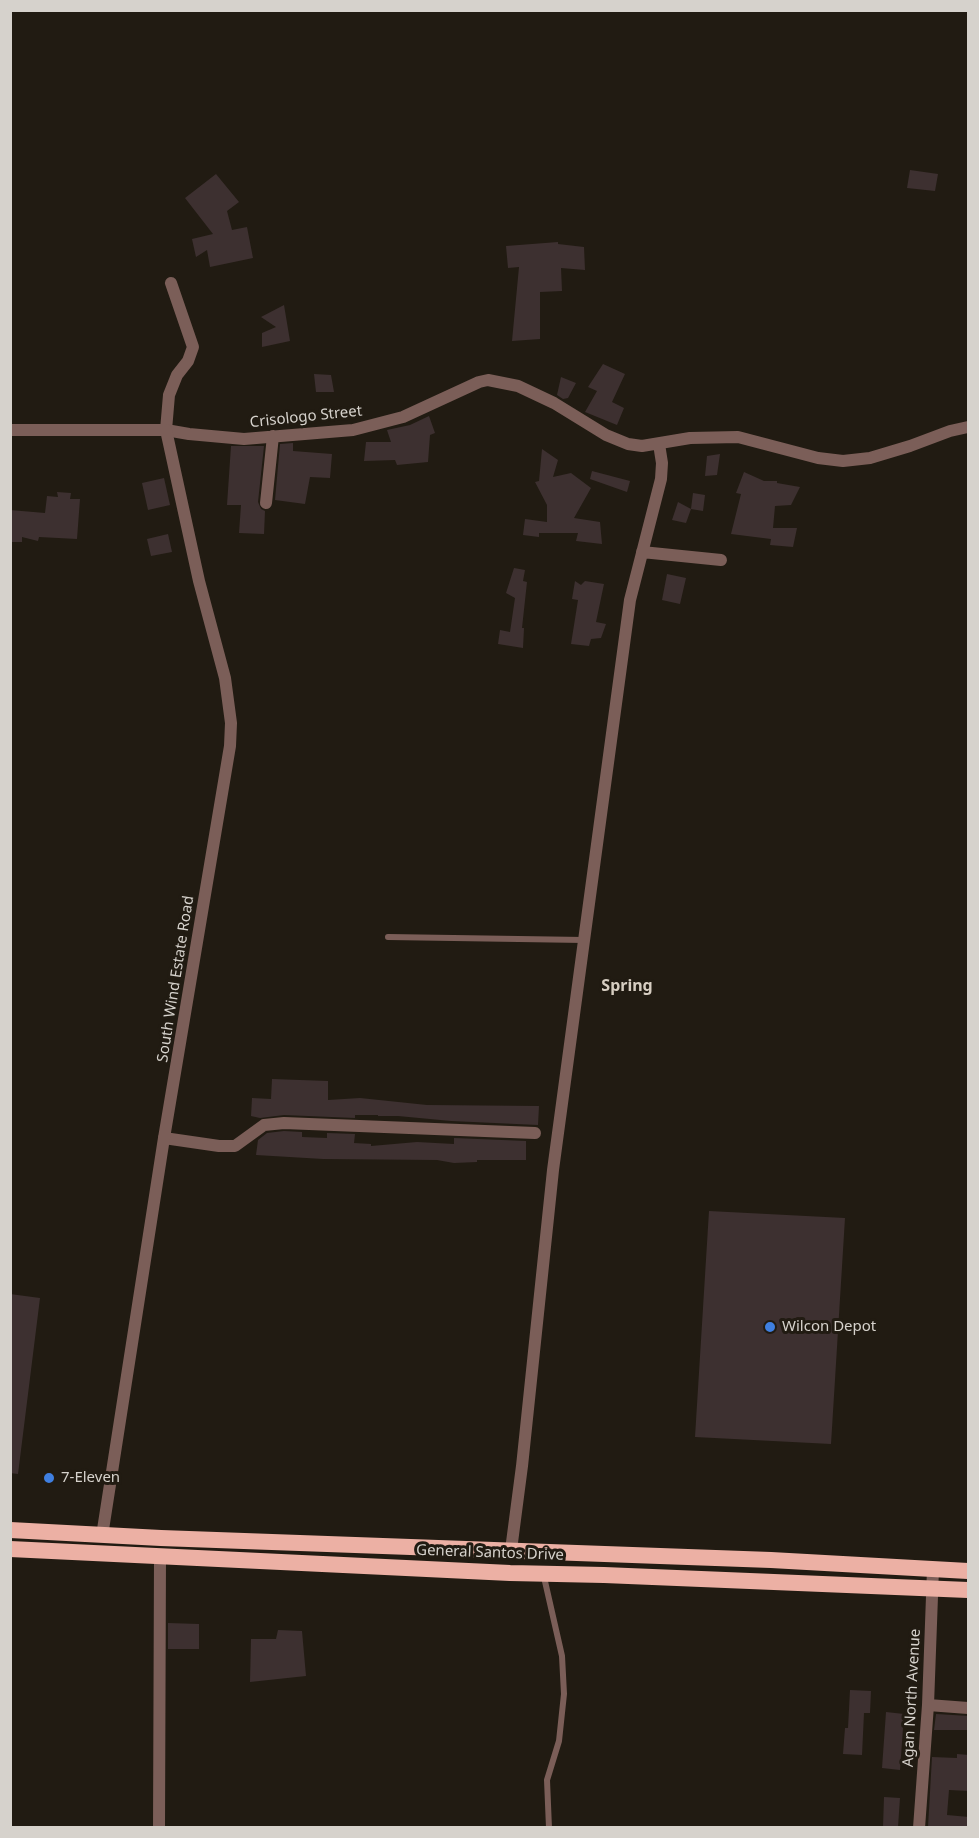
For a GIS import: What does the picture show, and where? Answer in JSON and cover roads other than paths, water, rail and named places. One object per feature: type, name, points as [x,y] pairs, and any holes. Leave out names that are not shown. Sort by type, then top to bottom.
[{"type":"highway","name":"General Santos Drive","points":[[10,1530],[102,1536],[771,1560],[969,1571]]},
{"type":"highway","name":"General Santos Drive","points":[[10,1549],[969,1590]]},
{"type":"street","name":"South Wind Estate Road","points":[[102,1536],[164,1138],[230,746],[231,723],[225,678],[199,581],[166,430],[169,395],[193,347],[171,283]]},
{"type":"street","name":"Crisologo Street","points":[[10,430],[166,430],[217,438],[244,439],[353,430],[403,417],[488,380],[518,386],[554,403],[619,440],[642,446],[690,438],[738,437],[818,458],[843,461],[870,458],[950,431],[969,428]]},
{"type":"street","points":[[266,503],[273,436]]},
{"type":"street","points":[[511,1550],[553,1170],[630,600],[661,479],[662,463],[659,444]]},
{"type":"street","points":[[642,552],[721,560]]},
{"type":"street","points":[[164,1138],[235,1146],[264,1125],[284,1123],[536,1132]]},
{"type":"street","points":[[159,1827],[160,1557]]},
{"type":"street","name":"Agan North Avenue","points":[[919,1827],[928,1705],[933,1569]]},
{"type":"street","points":[[928,1705],[969,1707]]},
{"type":"lane","points":[[388,937],[584,940]]},
{"type":"lane","points":[[543,1573],[562,1656],[564,1694],[559,1741],[547,1780],[549,1827]]},
{"type":"place","name":"Wilcon Depot","points":[[770,1327]]},
{"type":"place","name":"7-Eleven","points":[[49,1478]]},
{"type":"district","name":"Spring","points":[[627,986]]}]
